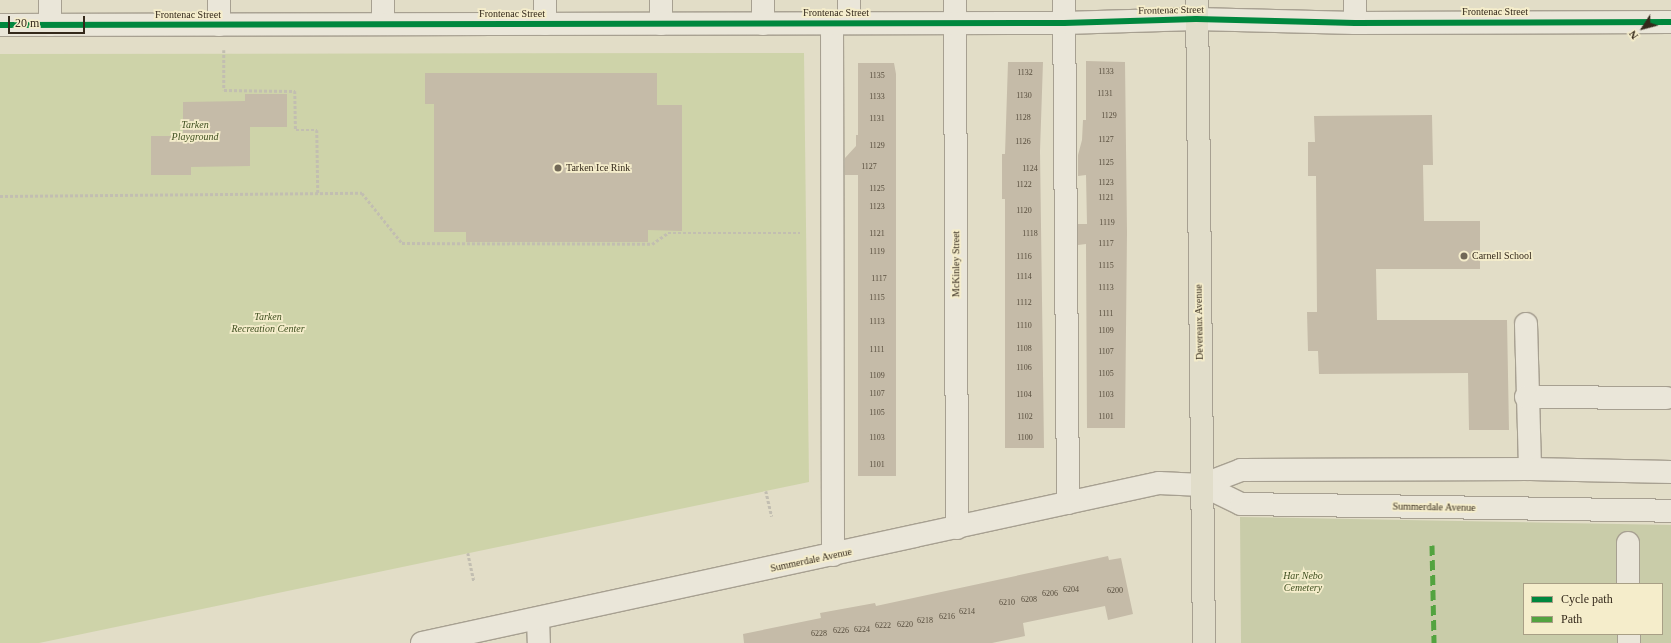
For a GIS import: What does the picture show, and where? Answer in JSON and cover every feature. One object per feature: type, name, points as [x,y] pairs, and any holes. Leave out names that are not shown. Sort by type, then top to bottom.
[{"type":"main road","name":"Devereaux Avenue","points":[[1196,10],[1204,643]]},
{"type":"street","points":[[50,0],[50,25]]},
{"type":"street","points":[[219,0],[219,24]]},
{"type":"street","points":[[383,0],[383,24]]},
{"type":"street","points":[[544,0],[545,24]]},
{"type":"street","points":[[661,0],[661,24]]},
{"type":"street","points":[[763,0],[763,24]]},
{"type":"street","points":[[833,555],[840,23],[849,0]]},
{"type":"street","name":"McKinley Street","points":[[954,0],[957,528]]},
{"type":"street","points":[[1064,0],[1068,503]]},
{"type":"street","points":[[1355,0],[1355,23]]},
{"type":"street","name":"Frontenac Street","points":[[0,25],[1064,23],[1196,10],[1355,23],[1671,22]]},
{"type":"street","points":[[1526,324],[1526,397],[1530,469]]},
{"type":"street","points":[[1526,397],[1666,398]]},
{"type":"street","name":"Summerdale Avenue","points":[[1202,486],[1241,470],[1530,469],[1671,472]]},
{"type":"street","name":"Summerdale Avenue","points":[[422,643],[1159,483],[1202,486],[1240,504],[1671,511]]},
{"type":"street","points":[[1628,542],[1628,583]]},
{"type":"street","points":[[538,619],[539,643]]},
{"type":"path","points":[[224,50],[224,90],[295,91],[296,130],[317,130],[318,194]]},
{"type":"path","points":[[0,196],[362,193],[402,243],[652,244],[668,233],[800,233]]},
{"type":"path","points":[[766,491],[772,516]]},
{"type":"path","points":[[468,553],[474,581]]},
{"type":"green space","name":"Tarken Recreation Center","points":[[804,53],[809,482],[39,643],[0,643],[0,54]]},
{"type":"green space","name":"Har Nebo Cemetery","points":[[1240,517],[1671,525],[1671,643],[1241,643]]},
{"type":"building","points":[[1086,61],[1125,62],[1127,233],[1125,428],[1087,428],[1086,244],[1078,245],[1078,224],[1087,224],[1086,175],[1078,176],[1078,155],[1082,140],[1083,120],[1086,120]]},
{"type":"building","points":[[1008,62],[1043,62],[1040,151],[1044,448],[1005,448],[1005,199],[1002,199],[1002,154],[1005,154]]},
{"type":"building","points":[[858,63],[894,63],[896,74],[896,476],[858,476],[858,175],[845,175],[845,158],[856,146],[856,135],[858,135]]},
{"type":"building","name":"Tarken Ice Rink","points":[[425,73],[657,73],[657,105],[682,105],[682,231],[648,230],[648,242],[466,242],[466,232],[434,232],[434,104],[425,104]]},
{"type":"building","points":[[245,94],[287,94],[287,127],[250,127],[250,166],[191,167],[191,175],[151,175],[151,136],[183,136],[183,102],[245,101]]},
{"type":"building","points":[[1432,115],[1433,165],[1423,165],[1424,221],[1480,221],[1480,269],[1376,269],[1377,320],[1507,320],[1509,430],[1469,430],[1468,373],[1319,374],[1318,351],[1308,351],[1307,312],[1317,312],[1316,176],[1308,176],[1308,142],[1315,142],[1314,116]]},
{"type":"building","points":[[1108,556],[1109,560],[1121,558],[1133,614],[1108,620],[1105,606],[1023,623],[1025,636],[992,643],[744,643],[743,634],[821,618],[820,613],[875,603],[876,606]]},
{"type":"marked path","points":[[1432,545],[1434,643]]},
{"type":"cycle path","points":[[0,25],[1064,23],[1196,19],[1355,23],[1671,22]]},
{"type":"place","name":"Tarken Ice Rink","points":[[558,168]]},
{"type":"place","name":"Carnell School","points":[[1464,256]]},
{"type":"park label","name":"Tarken Playground","points":[[195,130]]}]
